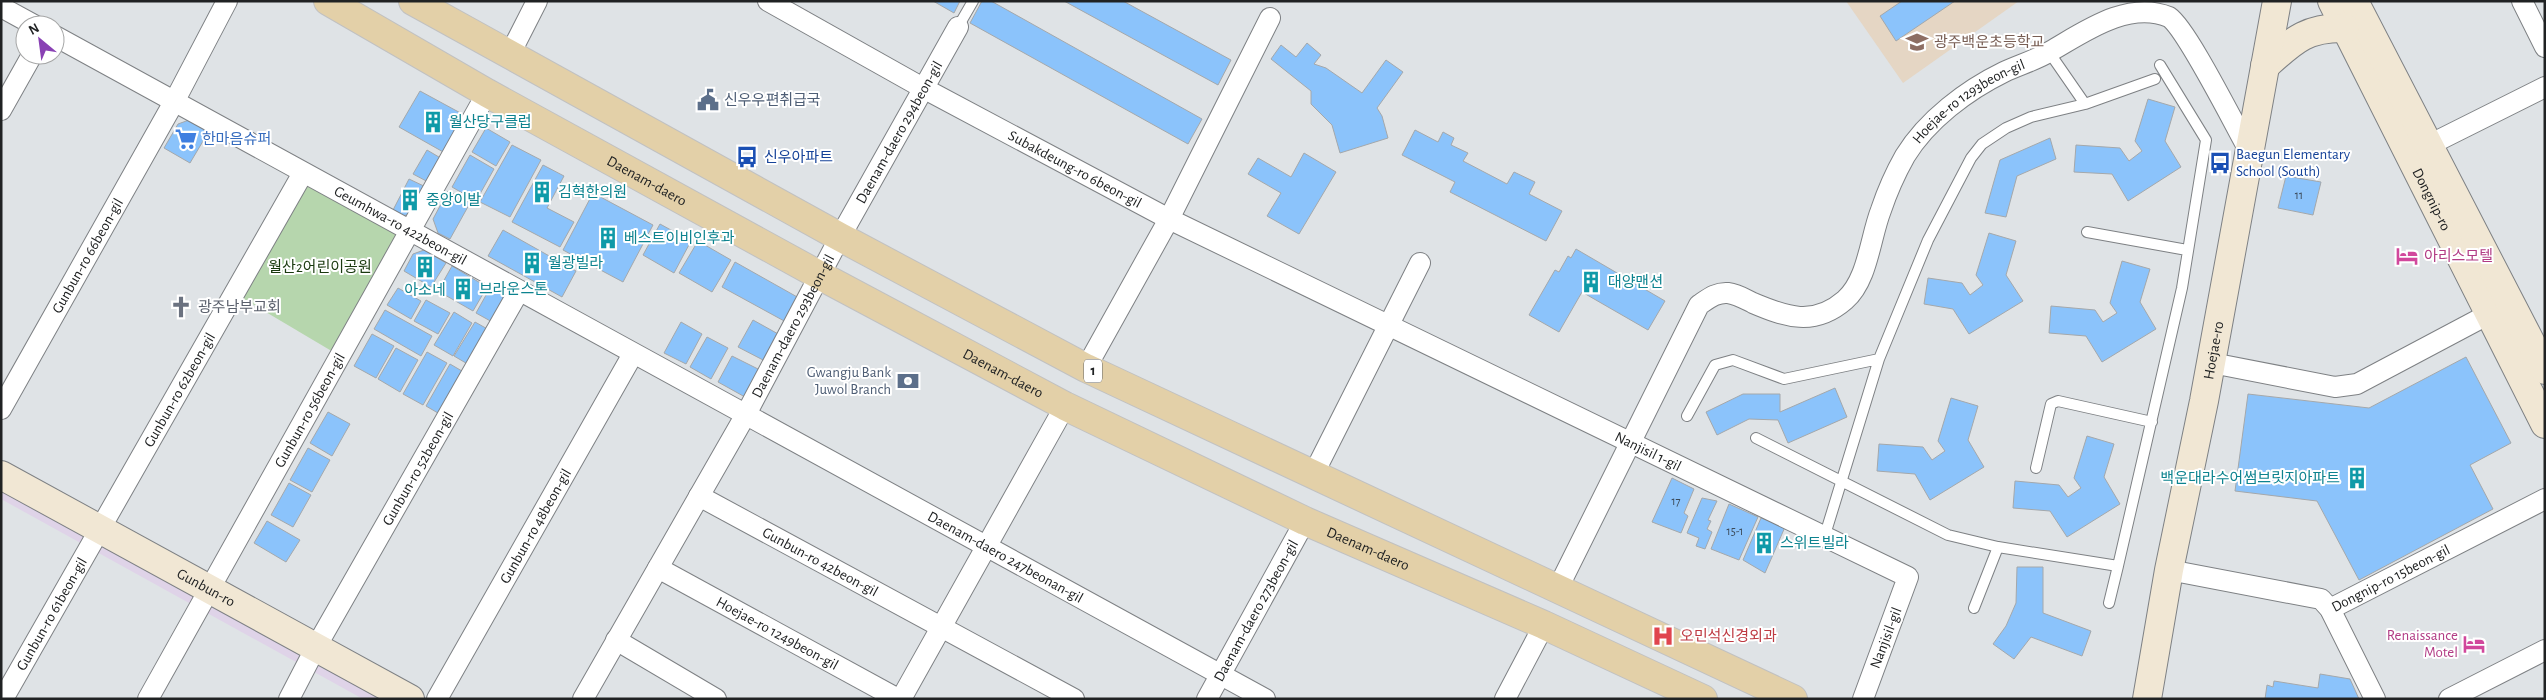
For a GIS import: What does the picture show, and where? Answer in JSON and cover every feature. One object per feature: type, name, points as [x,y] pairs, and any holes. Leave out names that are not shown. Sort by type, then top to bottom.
[{"type":"main road","name":"Daenam-daero","points":[[328,1],[487,93],[1065,406],[1305,521],[1544,626],[1703,699]]},
{"type":"main road","name":"1","points":[[414,1],[840,237],[1086,368],[1793,699]]},
{"type":"main road","name":"Hoejae-ro","points":[[2147,699],[2169,570],[2212,363],[2277,1]]},
{"type":"main road","name":"Dongnip-ro","points":[[2332,1],[2545,424]]},
{"type":"main road","name":"Dongnip-ro","points":[[2354,1],[2542,356]]},
{"type":"main road","points":[[2265,66],[2287,46],[2311,30],[2345,28]]},
{"type":"main road","name":"Gunbun-ro","points":[[1,475],[410,699]]},
{"type":"street","name":"Gunbun-ro 66beon-gil","points":[[1,409],[174,102],[227,1]]},
{"type":"street","points":[[510,54],[537,1]]},
{"type":"street","name":"Subakdeung-ro 6beon-gil","points":[[768,1],[923,88],[1169,218],[1388,326]]},
{"type":"street","points":[[2522,1],[2545,47]]},
{"type":"street","points":[[1,7],[16,15]]},
{"type":"street","name":"Hoejae-ro 1293beon-gil","points":[[1629,443],[1700,305],[1712,296],[1732,294],[1783,316],[1806,318],[1827,312],[1846,300],[1859,281],[1881,209],[1906,155],[1933,122],[1955,103],[2003,73],[2049,52],[2104,17],[2122,11],[2156,11],[2178,24],[2250,152]]},
{"type":"street","points":[[1086,368],[1169,218],[1270,18]]},
{"type":"street","name":"Daenam-daero 294beon-gil","points":[[840,237],[958,27]]},
{"type":"street","name":"Geumhwa-ro 422beon-gil","points":[[65,42],[745,416]]},
{"type":"street","points":[[1,110],[26,65]]},
{"type":"street","points":[[2429,145],[2545,87]]},
{"type":"street","name":"Gunbun-ro 56beon-gil","points":[[148,699],[487,93]]},
{"type":"street","name":"Gunbun-ro 62beon-gil","points":[[100,529],[303,173]]},
{"type":"street","name":"Daenam-daero 293beon-gil","points":[[745,416],[840,237]]},
{"type":"street","points":[[1313,475],[1420,263]]},
{"type":"street","name":"Gunbun-ro 52beon-gil","points":[[289,699],[316,647],[519,291]]},
{"type":"street","points":[[2212,363],[2335,387],[2348,387],[2490,314]]},
{"type":"street","name":"Nanjisil 1-gil","points":[[1388,326],[1908,577]]},
{"type":"street","name":"Gunbun-ro 48beon-gil","points":[[437,699],[633,354]]},
{"type":"street","points":[[899,699],[1065,406]]},
{"type":"street","points":[[583,699],[745,416]]},
{"type":"street","name":"Daenam-daero 247beonan-gil","points":[[745,416],[1265,699]]},
{"type":"street","points":[[1557,590],[1629,443]]},
{"type":"street","name":"Gunbun-ro 42beon-gil","points":[[699,496],[1066,695]]},
{"type":"street","name":"Dongnip-ro 15beon-gil","points":[[2169,570],[2321,600],[2330,609],[2545,499]]},
{"type":"street","name":"Daenam-daero 273beon-gil","points":[[1207,699],[1305,521]]},
{"type":"street","name":"Gunbun-ro 61beon-gil","points":[[3,699],[100,529]]},
{"type":"street","name":"Hoejae-ro 1249beon-gil","points":[[658,568],[899,699]]},
{"type":"street","name":"Nanjisil-gil","points":[[1863,699],[1908,577]]},
{"type":"street","points":[[2330,609],[2375,699]]},
{"type":"street","points":[[1505,699],[1544,626]]},
{"type":"street","points":[[616,640],[716,699]]},
{"type":"street","points":[[2449,699],[2545,650]]},
{"type":"lane","points":[[958,27],[973,1]]},
{"type":"lane","points":[[2049,52],[2085,104]]},
{"type":"lane","points":[[2109,603],[2182,288],[2206,140],[2160,65]]},
{"type":"lane","points":[[1824,538],[1878,359],[1928,240],[1971,158],[1982,144],[2006,128],[2031,117],[2085,104],[2155,79]]},
{"type":"lane","points":[[2087,232],[2187,250]]},
{"type":"lane","points":[[1687,416],[1715,365],[1734,360],[1784,379],[1878,359]]},
{"type":"lane","points":[[2036,468],[2051,404],[2058,401],[2152,422]]},
{"type":"lane","points":[[1756,438],[1948,535],[1998,547],[2118,566]]},
{"type":"lane","points":[[1974,608],[1998,547]]},
{"type":"shaded area","name":"광주백운초등학교","points":[[1846,1],[2019,1],[1903,83]]},
{"type":"shaded area","points":[[1,481],[398,699],[363,699],[1,499]]},
{"type":"green space","name":"월산2어린이공원","points":[[303,173],[410,231],[340,356],[234,293]]},
{"type":"building","points":[[933,1],[960,1],[954,13]]},
{"type":"building","points":[[982,1],[991,1],[1202,119],[1188,144],[970,23]]},
{"type":"building","points":[[1064,1],[1123,1],[1231,60],[1218,85]]},
{"type":"building","name":"광주백운초등학교","points":[[1902,1],[1955,1],[1896,41],[1880,16]]},
{"type":"building","points":[[1307,43],[1321,55],[1314,64],[1326,68],[1362,93],[1386,60],[1403,72],[1377,108],[1382,116],[1388,138],[1340,153],[1332,125],[1311,104],[1311,91],[1271,59],[1281,45],[1296,57]]},
{"type":"building","name":"월산당구클럽","points":[[420,91],[466,116],[445,153],[399,127]]},
{"type":"building","points":[[2148,99],[2175,107],[2165,141],[2181,167],[2128,201],[2112,174],[2074,172],[2076,145],[2120,148],[2129,161],[2142,151],[2135,141]]},
{"type":"building","name":"한마음슈퍼","points":[[189,120],[209,131],[190,163],[164,148],[178,124]]},
{"type":"building","points":[[486,128],[510,142],[496,166],[472,152]]},
{"type":"building","points":[[1415,130],[1438,142],[1443,132],[1454,138],[1451,145],[1468,153],[1463,161],[1507,184],[1514,172],[1535,182],[1529,194],[1562,211],[1546,241],[1450,192],[1455,182],[1402,155]]},
{"type":"building","points":[[2050,138],[2056,159],[2017,176],[2006,217],[1985,213],[2000,160]]},
{"type":"building","points":[[512,145],[541,160],[510,217],[480,202]]},
{"type":"building","points":[[427,150],[444,160],[430,183],[413,174]]},
{"type":"building","points":[[1304,153],[1336,172],[1299,234],[1267,216],[1281,193],[1248,174],[1258,158],[1291,177]]},
{"type":"building","points":[[470,155],[494,169],[476,201],[452,187]]},
{"type":"building","name":"김혁한의원","points":[[543,165],[564,176],[547,208],[574,222],[560,247],[512,222]]},
{"type":"building","points":[[2286,176],[2321,182],[2313,215],[2278,208]]},
{"type":"building","name":"중앙이발","points":[[409,179],[428,188],[415,214],[400,216],[392,212]]},
{"type":"building","points":[[448,191],[470,203],[450,239],[438,233],[433,219]]},
{"type":"building","name":"베스트이비인후과","points":[[593,193],[653,225],[623,282],[563,250]]},
{"type":"building","points":[[660,224],[691,241],[674,273],[643,255]]},
{"type":"building","name":"월광빌라","points":[[503,230],[576,271],[562,297],[488,256]]},
{"type":"building","points":[[1989,233],[2016,241],[2006,275],[2023,301],[1969,334],[1953,309],[1924,304],[1928,278],[1962,283],[1970,295],[1983,285],[1976,275]]},
{"type":"building","points":[[698,241],[731,260],[712,292],[679,273]]},
{"type":"building","name":"대양맨션","points":[[1576,249],[1665,301],[1648,330],[1582,292],[1559,332],[1529,315],[1555,270],[1559,272],[1568,256],[1571,258]]},
{"type":"building","name":"아소네","points":[[424,250],[446,263],[431,287],[404,271],[413,254]]},
{"type":"building","points":[[2122,261],[2150,269],[2140,302],[2156,329],[2102,362],[2086,336],[2049,333],[2051,306],[2095,310],[2103,322],[2117,313],[2110,303]]},
{"type":"building","points":[[735,262],[799,298],[786,322],[722,287]]},
{"type":"building","name":"브라운스톤","points":[[452,266],[487,287],[473,311],[438,291]]},
{"type":"building","points":[[398,288],[421,301],[411,319],[387,305]]},
{"type":"building","points":[[490,288],[502,294],[505,304],[494,323],[476,313]]},
{"type":"building","points":[[426,300],[450,313],[438,334],[414,321]]},
{"type":"building","points":[[385,310],[432,336],[421,356],[374,329]]},
{"type":"building","points":[[454,312],[472,323],[453,356],[434,345]]},
{"type":"building","points":[[753,320],[780,335],[765,361],[738,347]]},
{"type":"building","points":[[475,322],[491,331],[471,366],[454,356]]},
{"type":"building","points":[[681,322],[702,334],[686,364],[664,353]]},
{"type":"building","points":[[372,334],[394,346],[376,378],[354,366]]},
{"type":"building","points":[[707,337],[728,348],[711,379],[690,367]]},
{"type":"building","points":[[396,348],[418,360],[400,392],[378,379]]},
{"type":"building","points":[[427,352],[447,363],[423,405],[403,394]]},
{"type":"building","points":[[732,356],[760,370],[745,397],[718,382]]},
{"type":"building","name":"백운대라수어썸브릿지아파트","points":[[2466,357],[2511,443],[2470,465],[2493,509],[2359,580],[2317,501],[2235,491],[2248,394],[2369,408]]},
{"type":"building","points":[[450,364],[467,374],[443,416],[426,406]]},
{"type":"building","points":[[1835,388],[1847,417],[1788,443],[1778,420],[1749,419],[1717,435],[1706,412],[1743,394],[1780,394],[1780,412]]},
{"type":"building","points":[[1951,398],[1978,406],[1968,440],[1984,467],[1930,500],[1915,474],[1877,471],[1879,444],[1923,447],[1932,460],[1945,451],[1938,441]]},
{"type":"building","points":[[328,412],[350,424],[332,456],[310,443]]},
{"type":"building","points":[[2087,436],[2114,444],[2104,477],[2120,504],[2067,537],[2050,511],[2013,508],[2015,481],[2059,485],[2068,497],[2081,488],[2074,478]]},
{"type":"building","points":[[308,448],[330,460],[312,492],[290,480]]},
{"type":"building","points":[[1672,478],[1694,489],[1684,513],[1688,516],[1681,533],[1652,522]]},
{"type":"building","points":[[289,483],[311,495],[293,527],[271,515]]},
{"type":"building","points":[[1702,498],[1717,501],[1708,520],[1711,521],[1707,529],[1712,532],[1705,549],[1696,546],[1699,538],[1687,533]]},
{"type":"building","points":[[1729,504],[1758,517],[1739,560],[1711,549]]},
{"type":"building","name":"스위트빌라","points":[[1761,518],[1785,527],[1765,573],[1743,560]]},
{"type":"building","points":[[267,521],[300,540],[286,562],[254,543]]},
{"type":"building","points":[[2017,567],[2043,567],[2043,613],[2091,631],[2082,656],[2031,637],[2014,659],[1993,644],[2006,626],[2016,603]]},
{"type":"building","points":[[2320,674],[2350,679],[2359,699],[2265,699],[2267,685],[2273,687],[2274,681],[2318,688]]},
{"type":"place","name":"광주백운초등학교","points":[[1917,42]]},
{"type":"place","name":"신우우편취급국","points":[[708,100]]},
{"type":"place","name":"월산당구클럽","points":[[433,122]]},
{"type":"place","name":"한마음슈퍼","points":[[186,139]]},
{"type":"place","name":"신우아파트","points":[[747,157]]},
{"type":"place","name":"Baegun Elementary School (South)","points":[[2220,163]]},
{"type":"place","name":"김혁한의원","points":[[542,192]]},
{"type":"place","name":"중앙이발","points":[[410,200]]},
{"type":"place","name":"베스트이비인후과","points":[[608,238]]},
{"type":"place","name":"아리스모텔","points":[[2407,256]]},
{"type":"place","name":"월광빌라","points":[[532,263]]},
{"type":"place","name":"아소네","points":[[425,267]]},
{"type":"place","name":"대양맨션","points":[[1591,282]]},
{"type":"place","name":"브라운스톤","points":[[463,289]]},
{"type":"place","name":"광주남부교회","points":[[181,307]]},
{"type":"place","name":"Gwangju Bank Juwol Branch","points":[[908,381]]},
{"type":"place","name":"백운대라수어썸브릿지아파트","points":[[2357,478]]},
{"type":"place","name":"스위트빌라","points":[[1764,543]]},
{"type":"place","name":"오민석신경외과","points":[[1663,636]]},
{"type":"place","name":"Renaissance Motel","points":[[2474,644]]}]
